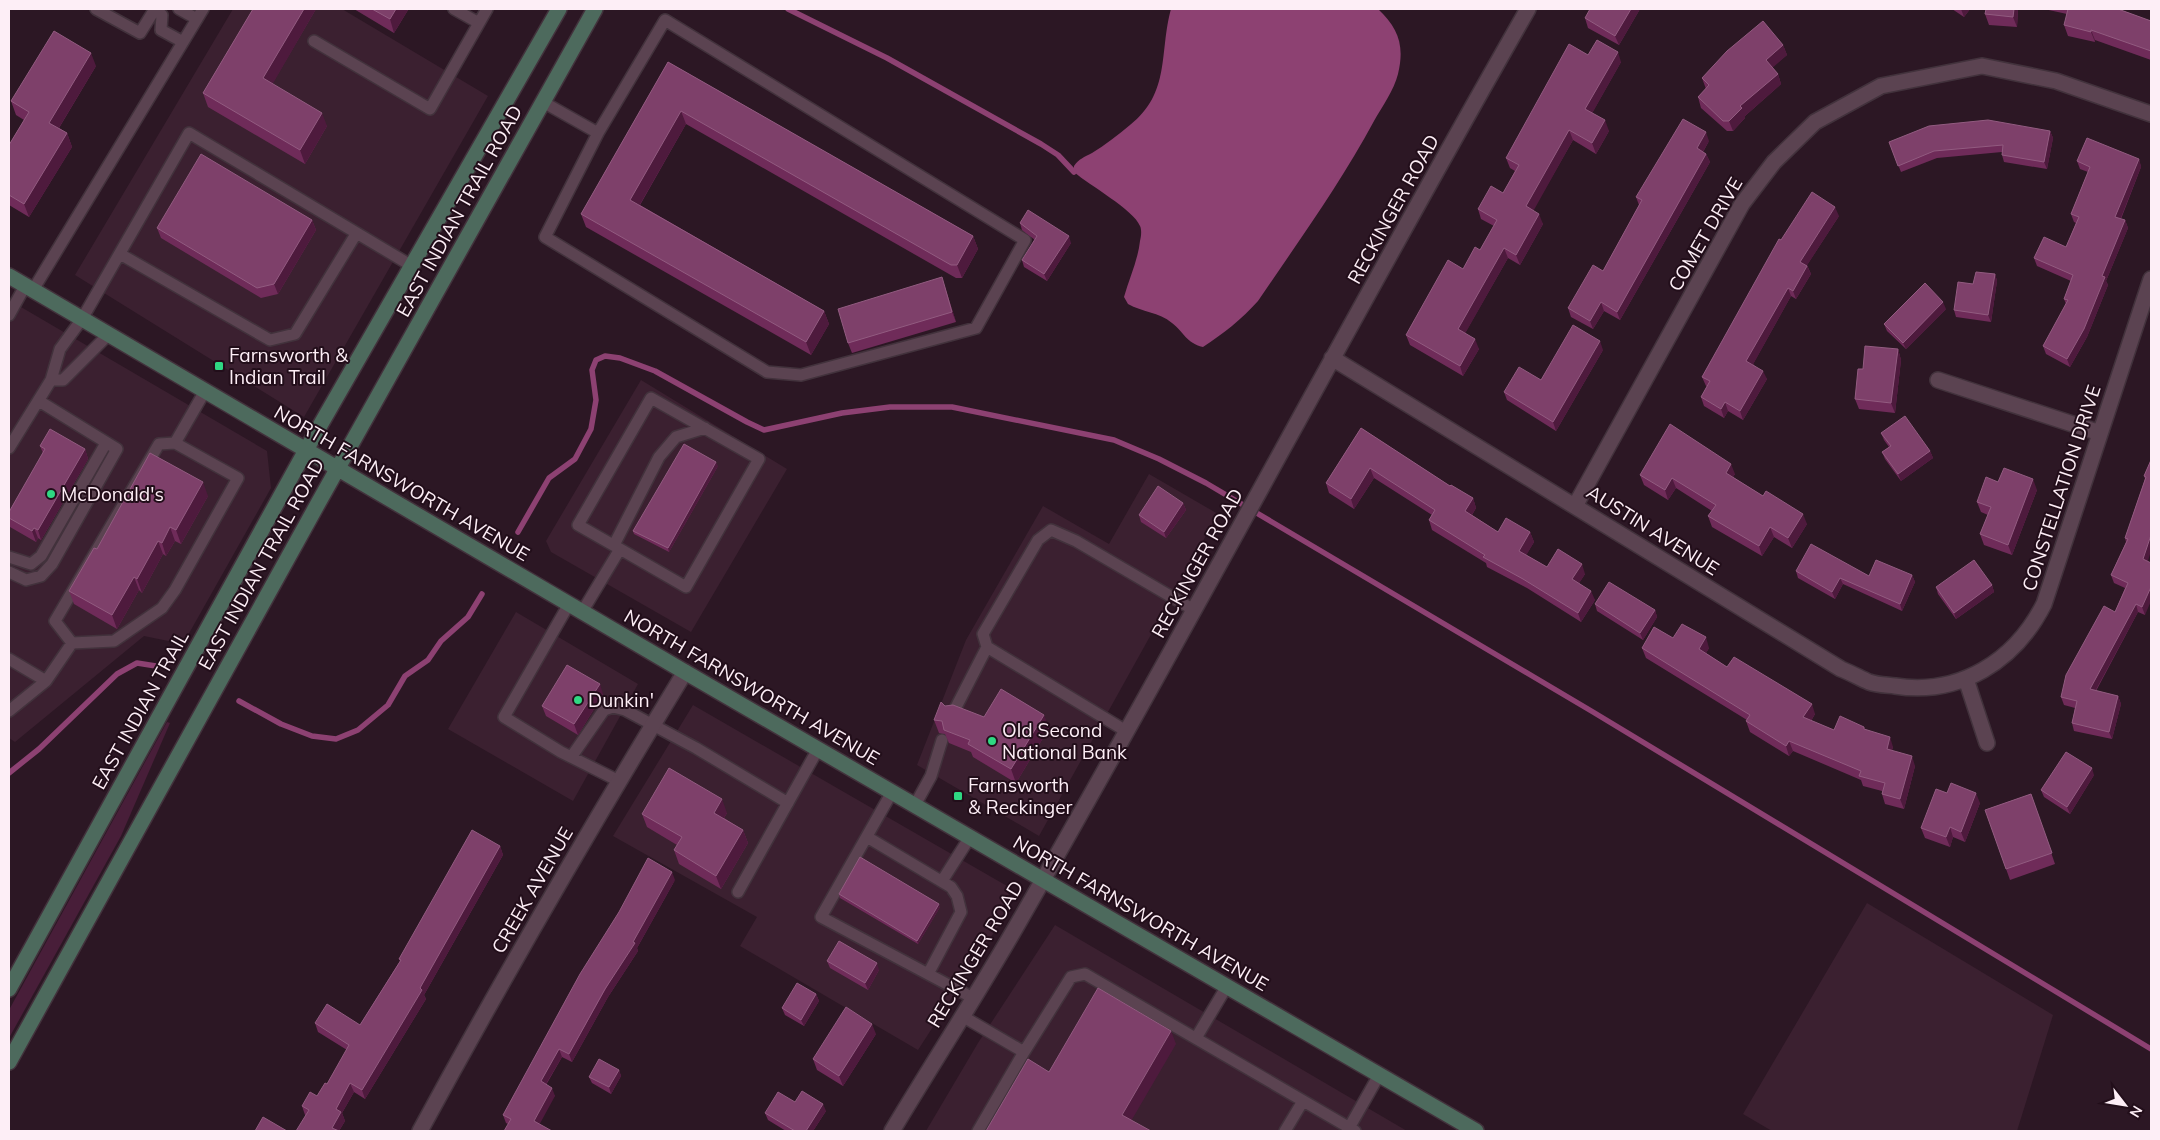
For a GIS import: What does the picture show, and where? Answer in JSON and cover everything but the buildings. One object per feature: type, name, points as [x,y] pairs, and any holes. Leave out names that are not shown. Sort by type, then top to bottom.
[{"type":"main road","name":"EAST INDIAN TRAIL ROAD","points":[[306,450],[559,9]]},
{"type":"main road","name":"EAST INDIAN TRAIL ROAD","points":[[9,1062],[337,468],[595,9]]},
{"type":"main road","name":"NORTH FARNSWORTH AVENUE","points":[[9,276],[685,672],[1476,1131]]},
{"type":"main road","name":"EAST INDIAN TRAIL","points":[[9,989],[306,450]]},
{"type":"street","name":"RECKINGER ROAD","points":[[892,1131],[1043,879],[1528,9]]},
{"type":"street","name":"COMET DRIVE","points":[[1575,506],[1742,204],[1774,162],[1815,122],[1881,86],[1982,66],[2056,81],[2151,114]]},
{"type":"street","name":"CONSTELLATION DRIVE","points":[[1966,679],[2002,657],[2021,639],[2035,621],[2044,604],[2151,279]]},
{"type":"street","name":"AUSTIN AVENUE","points":[[1332,358],[1841,669],[1870,682],[1916,689],[1966,679]]},
{"type":"street","points":[[1938,380],[2100,433]]},
{"type":"street","name":"CREEK AVENUE","points":[[420,1131],[484,1012],[685,672]]},
{"type":"street","points":[[1966,679],[1987,743]]},
{"type":"lane","points":[[96,9],[140,33],[157,12],[175,9]]},
{"type":"lane","points":[[179,9],[196,19]]},
{"type":"lane","points":[[9,315],[29,288],[203,9]]},
{"type":"lane","points":[[454,9],[479,23]]},
{"type":"lane","points":[[314,41],[430,109],[488,9]]},
{"type":"lane","points":[[157,12],[161,30],[183,42]]},
{"type":"lane","points":[[666,20],[1025,240],[976,328],[801,375],[767,372],[545,237],[598,133],[666,20]]},
{"type":"lane","points":[[543,102],[598,133]]},
{"type":"lane","points":[[9,448],[51,380],[60,349],[82,319],[189,134],[412,266]]},
{"type":"lane","points":[[120,254],[270,340],[295,334],[356,234]]},
{"type":"lane","points":[[51,380],[63,380],[108,334]]},
{"type":"lane","points":[[175,442],[205,391]]},
{"type":"lane","points":[[652,398],[759,459],[686,587],[617,547],[578,525],[652,398]]},
{"type":"lane","points":[[9,572],[26,580],[41,576],[52,564],[117,449],[39,401]]},
{"type":"lane","points":[[619,781],[562,752],[504,717],[617,547],[658,457],[676,437],[705,428]]},
{"type":"lane","points":[[175,442],[238,478],[175,590],[162,608],[114,641],[72,643],[55,621],[159,444],[175,442]]},
{"type":"lane","points":[[9,557],[31,564],[41,556],[106,443]]},
{"type":"lane","points":[[1126,731],[987,647],[983,634],[1038,540],[1051,530],[1076,541],[1194,610]]},
{"type":"lane","points":[[9,711],[46,681],[72,643]]},
{"type":"lane","points":[[953,713],[987,647]]},
{"type":"lane","points":[[9,659],[46,681]]},
{"type":"lane","points":[[572,756],[604,710],[613,707],[625,710],[696,748],[788,803]]},
{"type":"lane","points":[[914,805],[931,776],[942,740]]},
{"type":"lane","points":[[738,892],[818,749]]},
{"type":"lane","points":[[892,792],[822,917],[973,998]]},
{"type":"lane","points":[[942,882],[970,836]]},
{"type":"lane","points":[[866,838],[951,887],[957,896],[961,912],[928,974]]},
{"type":"lane","points":[[978,1131],[1071,977],[1085,974],[1352,1130],[1379,1075]]},
{"type":"lane","points":[[1196,1038],[1226,986]]},
{"type":"lane","points":[[962,1016],[1024,1052]]},
{"type":"lane","points":[[1286,1131],[1303,1101]]},
{"type":"shaded area","points":[[233,9],[342,9],[488,96],[304,417],[75,275]]},
{"type":"shaded area","points":[[1171,9],[1378,9],[1395,30],[1401,54],[1398,74],[1391,92],[1347,167],[1258,301],[1232,326],[1203,347],[1189,340],[1167,319],[1128,304],[1124,297],[1137,255],[1141,236],[1140,226],[1120,205],[1074,172],[1074,166],[1082,158],[1102,147],[1130,125],[1143,113],[1152,99],[1158,86]]},
{"type":"shaded area","points":[[9,300],[267,451],[271,488],[183,644],[144,636],[15,742],[9,738]]},
{"type":"shaded area","points":[[641,380],[787,469],[691,632],[551,552],[546,541]]},
{"type":"shaded area","points":[[1149,474],[1218,514],[1039,836],[917,765],[966,640],[1043,506],[1109,544]]},
{"type":"shaded area","points":[[516,612],[638,684],[573,801],[448,729]]},
{"type":"shaded area","points":[[693,705],[1007,886],[1011,906],[918,1050],[740,946],[757,917],[613,836]]},
{"type":"shaded area","points":[[167,722],[170,723],[121,836],[9,1038],[9,1010]]},
{"type":"shaded area","points":[[1867,903],[2053,1015],[2017,1131],[1772,1131],[1743,1114]]},
{"type":"shaded area","points":[[1055,925],[1407,1131],[926,1131],[978,1043]]},
{"type":"waterway","points":[[788,9],[887,58],[1041,144],[1058,155],[1074,172]]},
{"type":"waterway","points":[[518,532],[549,478],[575,459],[591,429],[596,400],[592,370],[596,360],[605,356],[620,358],[655,371],[764,430],[842,413],[890,407],[952,407],[1114,440],[1159,459],[1206,483],[1593,712],[2151,1049]]},
{"type":"waterway","points":[[239,701],[281,724],[312,736],[336,739],[358,730],[388,705],[405,676],[428,660],[441,641],[468,617],[482,594]]},
{"type":"waterway","points":[[9,773],[39,749],[117,674],[137,663],[156,666]]},
{"type":"place","name":"Farnsworth & Indian Trail","points":[[219,366]]},
{"type":"place","name":"McDonald's","points":[[51,494]]},
{"type":"place","name":"Dunkin'","points":[[578,700]]},
{"type":"place","name":"Old Second National Bank","points":[[992,741]]},
{"type":"place","name":"Farnsworth & Reckinger","points":[[958,796]]}]
